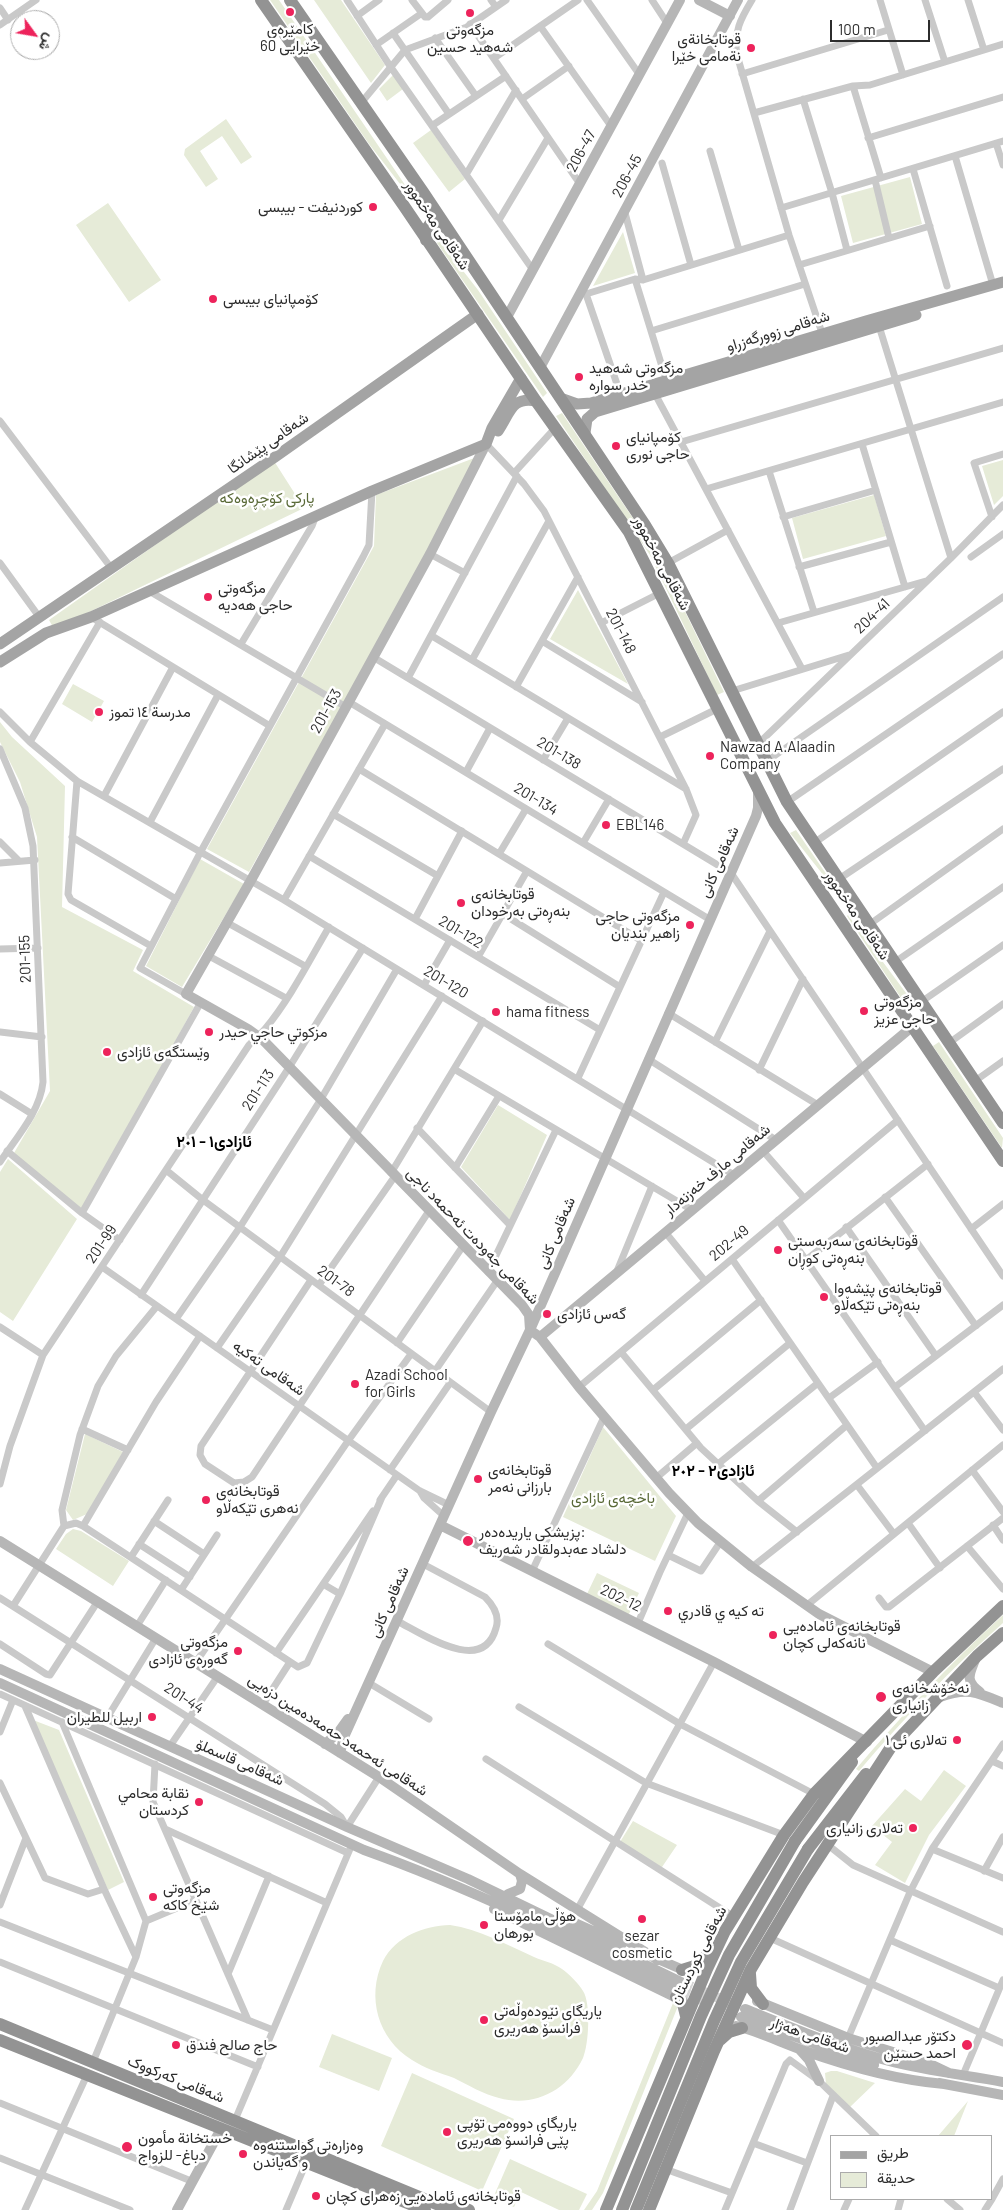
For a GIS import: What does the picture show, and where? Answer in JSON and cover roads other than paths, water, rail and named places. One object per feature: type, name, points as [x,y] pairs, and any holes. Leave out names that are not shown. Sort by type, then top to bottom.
[{"type":"highway","name":"شەقامی مەخموور","points":[[261,0],[536,401],[629,532],[775,823],[1003,1161]]},
{"type":"highway","name":"شەقامی مەخموور","points":[[290,0],[541,366],[668,562],[787,802],[1003,1122]]},
{"type":"highway","points":[[404,206],[412,213],[423,212],[428,204],[426,196]]},
{"type":"highway","points":[[426,240],[425,230],[433,222],[441,224],[452,234]]},
{"type":"highway","points":[[821,891],[827,895],[836,893],[840,885],[839,878]]},
{"type":"highway","points":[[841,920],[840,911],[844,906],[853,904],[860,909]]},
{"type":"highway","name":"شەقامی کوردستان","points":[[622,2210],[701,2016],[725,1964],[814,1794],[933,1672],[1003,1606]]},
{"type":"highway","points":[[636,2210],[714,2021],[741,1962],[808,1849],[859,1781],[977,1656],[1003,1633]]},
{"type":"highway","name":"شەقامی کوردستان","points":[[606,2207],[687,2012],[725,1931],[790,1838],[866,1742]]},
{"type":"highway","points":[[649,2210],[717,2044],[751,1969],[891,1747]]},
{"type":"highway","points":[[682,1970],[698,1965],[725,1931]]},
{"type":"highway","points":[[751,1969],[751,1988],[763,2004]]},
{"type":"highway","points":[[680,1990],[687,2012]]},
{"type":"highway","points":[[717,2044],[743,2018]]},
{"type":"highway","name":"شەقامی کەرکووک","points":[[0,2024],[235,2120],[426,2210]]},
{"type":"highway","name":"شەقامی کەرکووک","points":[[0,2040],[306,2163],[386,2176],[469,2210]]},
{"type":"highway","name":"شەقامی کەرکووک","points":[[337,2169],[380,2199],[408,2210]]},
{"type":"highway","name":"شەقامی کەرکووک","points":[[337,2169],[451,2210]]},
{"type":"main road","name":"شەقامی زوورگەزراو","points":[[562,399],[593,407],[654,392],[822,333],[940,304],[1000,286]]},
{"type":"main road","name":"شەقامی زوورگەزراو","points":[[593,407],[729,366],[879,326],[940,304]]},
{"type":"main road","name":"شەقامی پێشانگا","points":[[0,644],[112,569],[478,314]]},
{"type":"main road","name":"201-153","points":[[487,442],[494,423],[521,378]]},
{"type":"main road","name":"201-153","points":[[487,442],[499,430],[514,404],[523,400],[536,401]]},
{"type":"main road","points":[[585,434],[586,422],[593,407]]},
{"type":"main road","points":[[0,662],[46,633],[95,620],[148,590],[487,442]]},
{"type":"main road","points":[[40,618],[46,633]]},
{"type":"street","points":[[0,26],[36,0]]},
{"type":"street","points":[[347,0],[390,66],[433,124],[533,270]]},
{"type":"street","points":[[357,16],[379,0]]},
{"type":"street","points":[[412,0],[422,14],[428,17],[448,0]]},
{"type":"street","points":[[491,0],[496,7]]},
{"type":"street","points":[[361,103],[405,50],[453,33],[506,0]]},
{"type":"street","points":[[494,58],[578,0]]},
{"type":"street","points":[[587,0],[639,74]]},
{"type":"street","points":[[652,0],[667,23]]},
{"type":"street","name":"206-47","points":[[507,317],[680,0]]},
{"type":"street","points":[[699,0],[730,16],[739,23]]},
{"type":"street","name":"206-45","points":[[541,366],[584,293],[738,0]]},
{"type":"street","points":[[752,0],[739,23],[736,50],[789,235],[822,333]]},
{"type":"street","points":[[880,0],[902,75]]},
{"type":"street","points":[[925,0],[945,62]]},
{"type":"street","points":[[968,0],[984,50]]},
{"type":"street","points":[[0,8],[8,20]]},
{"type":"street","points":[[376,45],[422,14]]},
{"type":"street","points":[[470,24],[580,184]]},
{"type":"street","points":[[540,26],[611,126]]},
{"type":"street","points":[[742,74],[888,30]]},
{"type":"street","points":[[393,33],[449,114]]},
{"type":"street","points":[[435,38],[476,96]]},
{"type":"street","points":[[754,114],[853,86],[870,85],[1003,44]]},
{"type":"street","points":[[522,99],[569,66]]},
{"type":"street","points":[[433,124],[506,76]]},
{"type":"street","points":[[853,86],[878,179],[889,238]]},
{"type":"street","points":[[466,173],[516,90]]},
{"type":"street","points":[[868,138],[1003,98]]},
{"type":"street","points":[[803,99],[832,193],[847,250]]},
{"type":"street","points":[[498,220],[548,138]]},
{"type":"street","points":[[781,208],[1000,142],[1003,165]]},
{"type":"street","points":[[710,151],[739,250]]},
{"type":"street","points":[[955,156],[1000,286]]},
{"type":"street","points":[[662,163],[692,265]]},
{"type":"street","points":[[913,168],[947,286]]},
{"type":"street","points":[[625,213],[643,280]]},
{"type":"street","points":[[799,264],[930,226]]},
{"type":"street","points":[[618,387],[584,293],[635,279],[643,280],[789,235]]},
{"type":"street","points":[[635,279],[664,373]]},
{"type":"street","points":[[651,331],[805,284]]},
{"type":"street","points":[[879,326],[951,558]]},
{"type":"street","points":[[681,442],[1003,348]]},
{"type":"street","points":[[654,392],[802,668]]},
{"type":"street","points":[[706,489],[1003,402]]},
{"type":"street","points":[[1,425],[112,569]]},
{"type":"street","points":[[408,678],[432,636],[516,474],[556,427]]},
{"type":"street","name":"201-148","points":[[487,442],[532,493],[549,521],[686,789],[696,815],[683,844]]},
{"type":"street","name":"201-153","points":[[186,994],[250,882],[430,554],[487,442]]},
{"type":"street","points":[[862,444],[905,587]]},
{"type":"street","points":[[992,517],[974,463],[1003,454]]},
{"type":"street","points":[[769,471],[814,612]]},
{"type":"street","points":[[783,517],[876,490]]},
{"type":"street","points":[[186,994],[140,968],[200,852],[369,545],[372,491]]},
{"type":"street","name":"204-41","points":[[758,744],[928,581],[1003,505]]},
{"type":"street","points":[[241,644],[315,518]]},
{"type":"street","points":[[472,660],[549,521]]},
{"type":"street","points":[[668,562],[728,530]]},
{"type":"street","points":[[971,557],[1003,534]]},
{"type":"street","points":[[799,568],[892,542]]},
{"type":"street","points":[[430,554],[465,573]]},
{"type":"street","points":[[0,563],[40,618]]},
{"type":"street","points":[[516,687],[578,577]]},
{"type":"street","points":[[778,623],[928,581]]},
{"type":"street","name":"201-134","points":[[148,590],[296,678],[385,724],[709,919]]},
{"type":"street","points":[[601,622],[660,592]]},
{"type":"street","points":[[767,761],[1003,597]]},
{"type":"street","points":[[30,742],[95,620],[270,726]]},
{"type":"street","points":[[432,636],[686,789]]},
{"type":"street","points":[[542,641],[642,702]]},
{"type":"street","points":[[787,802],[1003,654]]},
{"type":"street","points":[[732,691],[802,668],[851,655]]},
{"type":"street","name":"201-138","points":[[373,657],[731,873]]},
{"type":"street","points":[[104,796],[173,667]]},
{"type":"street","points":[[150,822],[218,695]]},
{"type":"street","points":[[660,737],[718,708]]},
{"type":"street","name":"201-120","points":[[0,712],[30,742],[77,780],[284,900],[734,1175]]},
{"type":"street","points":[[814,844],[1003,712]]},
{"type":"street","points":[[543,760],[568,718]]},
{"type":"street","points":[[284,900],[385,724]]},
{"type":"street","points":[[466,772],[490,728]]},
{"type":"street","name":"201-155","points":[[0,749],[25,808],[35,860],[43,1089],[32,1114],[0,1162]]},
{"type":"street","points":[[359,769],[642,941]]},
{"type":"street","points":[[839,878],[1003,769]]},
{"type":"street","points":[[77,780],[68,894],[71,900],[151,946]]},
{"type":"street","points":[[752,824],[758,808],[758,791]]},
{"type":"street","points":[[582,843],[608,799]]},
{"type":"street","points":[[498,854],[526,809]]},
{"type":"street","points":[[333,814],[438,876]]},
{"type":"street","name":"شەقامی کانی","points":[[340,1753],[449,1504],[530,1330],[752,824],[761,820],[775,823]]},
{"type":"street","points":[[870,924],[1003,829]]},
{"type":"street","points":[[415,920],[462,831]]},
{"type":"street","points":[[72,837],[176,899]]},
{"type":"street","points":[[0,842],[19,861]]},
{"type":"street","name":"201-122","points":[[309,856],[600,1030]]},
{"type":"street","points":[[0,863],[35,860]]},
{"type":"street","points":[[478,957],[527,871]]},
{"type":"street","points":[[731,873],[1003,1276]]},
{"type":"street","points":[[895,962],[1003,887]]},
{"type":"street","points":[[578,1078],[664,892]]},
{"type":"street","points":[[502,914],[620,987]]},
{"type":"street","points":[[226,922],[306,966]]},
{"type":"street","name":"201-99","points":[[0,1484],[10,1446],[43,1355],[257,1035],[264,1031],[329,928]]},
{"type":"street","points":[[715,1042],[770,931]]},
{"type":"street","points":[[424,985],[450,940]]},
{"type":"street","points":[[922,1002],[1003,945]]},
{"type":"street","points":[[0,949],[38,948]]},
{"type":"street","name":"201-113","points":[[142,1295],[290,1066],[363,948]]},
{"type":"street","points":[[207,955],[286,998]]},
{"type":"street","points":[[176,1319],[240,1227],[321,1099],[397,969]]},
{"type":"street","points":[[759,1070],[802,979]]},
{"type":"street","name":"شەقامی جەودەت ئەحمەد ناجی","points":[[186,994],[257,1035],[290,1066],[393,1175],[525,1308],[530,1319],[530,1330],[540,1337],[578,1387],[688,1513],[752,1567],[806,1606],[845,1629],[933,1672]]},
{"type":"street","points":[[217,1348],[280,1257],[442,996]]},
{"type":"street","points":[[82,1213],[201,1002]]},
{"type":"street","points":[[949,1043],[1003,1004]]},
{"type":"street","points":[[668,1013],[818,1105]]},
{"type":"street","points":[[319,1285],[393,1175],[417,1128],[483,1021]]},
{"type":"street","name":"شەقامی مارف خەزنەدار","points":[[540,1337],[913,1026]]},
{"type":"street","points":[[0,1032],[42,1037]]},
{"type":"street","points":[[648,1059],[776,1140]]},
{"type":"street","points":[[975,1081],[1003,1061]]},
{"type":"street","points":[[454,1069],[692,1210]]},
{"type":"street","points":[[0,1094],[32,1114]]},
{"type":"street","points":[[455,1168],[499,1096]]},
{"type":"street","name":"202-49","points":[[578,1387],[898,1120]]},
{"type":"street","points":[[417,1128],[510,1225]]},
{"type":"street","points":[[488,1272],[556,1130]]},
{"type":"street","points":[[8,1151],[82,1213],[120,1240]]},
{"type":"street","points":[[763,1151],[804,1198]]},
{"type":"street","points":[[806,1260],[928,1164]]},
{"type":"street","name":"201-78","points":[[166,1170],[203,1200],[491,1412]]},
{"type":"street","points":[[616,1273],[652,1186]]},
{"type":"street","points":[[885,1197],[976,1326]]},
{"type":"street","points":[[971,1229],[1003,1204]]},
{"type":"street","points":[[311,1280],[201,1446],[200,1455],[205,1464],[234,1483],[248,1480],[430,1212]]},
{"type":"street","points":[[778,1220],[925,1431]]},
{"type":"street","points":[[846,1227],[936,1356]]},
{"type":"street","points":[[665,1232],[705,1281]]},
{"type":"street","points":[[397,1343],[463,1246]]},
{"type":"street","points":[[732,1258],[877,1468]]},
{"type":"street","name":"شەقامی تەکیە","points":[[102,1267],[420,1491],[449,1504]]},
{"type":"street","points":[[435,1371],[497,1281]]},
{"type":"street","points":[[653,1390],[760,1300]]},
{"type":"street","points":[[895,1387],[1003,1305]]},
{"type":"street","points":[[13,1606],[64,1526],[62,1510],[82,1429],[103,1378],[116,1356],[157,1306]]},
{"type":"street","points":[[0,1327],[43,1355]]},
{"type":"street","points":[[83,1526],[156,1402],[200,1336]]},
{"type":"street","points":[[686,1429],[790,1343]]},
{"type":"street","points":[[621,1352],[697,1443],[758,1501],[797,1532]]},
{"type":"street","points":[[196,1662],[348,1441],[411,1354]]},
{"type":"street","points":[[828,1398],[878,1362]]},
{"type":"street","points":[[752,1567],[1003,1370]]},
{"type":"street","points":[[64,1526],[76,1523],[83,1526],[298,1667],[307,1663],[340,1594],[393,1472],[450,1383]]},
{"type":"street","points":[[718,1464],[818,1383]]},
{"type":"street","points":[[974,1392],[1003,1430]]},
{"type":"street","points":[[534,1572],[604,1417]]},
{"type":"street","points":[[758,1501],[847,1425]]},
{"type":"street","points":[[82,1429],[128,1450]]},
{"type":"street","points":[[656,1478],[697,1443]]},
{"type":"street","points":[[806,1606],[1003,1445]]},
{"type":"street","points":[[972,1470],[1003,1512]]},
{"type":"street","points":[[857,1484],[894,1534]]},
{"type":"street","name":"شەقامی تەکیە","points":[[420,1491],[442,1520]]},
{"type":"street","points":[[276,1653],[382,1497]]},
{"type":"street","points":[[131,1558],[168,1500]]},
{"type":"street","points":[[638,1623],[688,1513]]},
{"type":"street","points":[[879,1598],[886,1607],[890,1607],[1003,1518]]},
{"type":"street","name":"202-12","points":[[442,1520],[534,1572],[638,1623],[866,1742]]},
{"type":"street","points":[[154,1521],[204,1554]]},
{"type":"street","points":[[908,1523],[940,1568]]},
{"type":"street","points":[[993,1526],[1003,1540]]},
{"type":"street","points":[[181,1590],[216,1536]]},
{"type":"street","name":"شەقامی ئەحمەد حەمەدەمین دزەیی","points":[[0,1540],[340,1753],[520,1874],[658,1960]]},
{"type":"street","points":[[668,1555],[700,1571],[721,1541]]},
{"type":"street","points":[[139,1544],[190,1577]]},
{"type":"street","points":[[967,1546],[1003,1589]]},
{"type":"street","points":[[397,1621],[459,1651],[480,1649],[488,1643],[494,1634],[497,1614],[485,1597],[423,1564]]},
{"type":"street","points":[[137,1626],[166,1580]]},
{"type":"street","points":[[323,1584],[340,1594]]},
{"type":"street","name":"201-44","points":[[0,1598],[325,1804],[341,1817],[347,1827]]},
{"type":"street","points":[[0,1644],[50,1675],[98,1602]]},
{"type":"street","points":[[107,1718],[156,1638]]},
{"type":"street","points":[[548,1644],[680,1724],[814,1794]]},
{"type":"street","points":[[977,1656],[969,1681],[971,1686],[985,1696]]},
{"type":"street","points":[[263,1704],[290,1662]]},
{"type":"street","points":[[577,1910],[714,1662]]},
{"type":"street","name":"شەقامی قاسملۆ","points":[[0,1669],[347,1827],[468,1879],[508,1894],[682,1970],[693,1973],[707,1968],[729,1975],[743,1986]]},
{"type":"street","points":[[170,1746],[218,1676]]},
{"type":"street","name":"شەقامی قاسملۆ","points":[[0,1683],[239,1793],[350,1848],[410,1866],[458,1888],[486,1905],[680,1990]]},
{"type":"street","points":[[369,1684],[429,1719]]},
{"type":"street","points":[[937,1698],[959,1690],[985,1696],[1003,1703]]},
{"type":"street","points":[[0,1694],[155,1764],[350,1848],[235,2120]]},
{"type":"street","points":[[0,1732],[13,1700]]},
{"type":"street","name":"شەقامی کانی","points":[[325,1744],[338,1733],[361,1702]]},
{"type":"street","points":[[25,1706],[104,1889],[136,1957]]},
{"type":"street","points":[[518,1706],[646,1783],[790,1838]]},
{"type":"street","points":[[62,1722],[146,1921],[130,1974],[93,2062]]},
{"type":"street","points":[[848,2038],[910,1892],[932,1849],[1003,1744]]},
{"type":"street","points":[[486,1759],[734,1917]]},
{"type":"street","points":[[992,1761],[1003,1766]]},
{"type":"street","points":[[155,1764],[153,1802],[248,2020]]},
{"type":"street","points":[[347,1827],[379,1778]]},
{"type":"street","points":[[239,1793],[245,1780]]},
{"type":"street","points":[[0,1783],[45,1878],[88,1894],[104,1889]]},
{"type":"street","points":[[165,1829],[327,1904]]},
{"type":"street","points":[[984,1871],[1003,1837]]},
{"type":"street","points":[[0,1905],[26,1838]]},
{"type":"street","points":[[828,1845],[853,1865],[1003,1932]]},
{"type":"street","points":[[932,1849],[1003,1878]]},
{"type":"street","points":[[508,1894],[520,1889],[522,1881],[520,1874]]},
{"type":"street","points":[[228,1974],[269,1876]]},
{"type":"street","name":"شەقامی قاسملۆ","points":[[468,1879],[680,1990]]},
{"type":"street","points":[[146,1921],[196,1900]]},
{"type":"street","points":[[0,1922],[273,2030]]},
{"type":"street","points":[[770,1938],[1003,2043]]},
{"type":"street","points":[[890,1940],[1000,1988]]},
{"type":"street","points":[[0,1962],[258,2067]]},
{"type":"street","points":[[963,2075],[1003,1980]]},
{"type":"street","name":"شەقامی هەژار","points":[[743,1986],[750,1996],[763,2004],[848,2038],[928,2063],[949,2072]]},
{"type":"street","points":[[687,2012],[708,2022],[726,2024]]},
{"type":"street","name":"شەقامی هەژار","points":[[726,2024],[743,2018],[889,2061],[1003,2082]]},
{"type":"street","name":"شەقامی هەژار","points":[[743,2018],[799,2049],[832,2060],[906,2080],[944,2084]]},
{"type":"street","name":"شەقامی هەژار","points":[[743,2018],[898,2073],[1003,2095]]},
{"type":"street","points":[[799,2049],[809,2060],[819,2081]]},
{"type":"street","points":[[725,2210],[786,2064],[790,2060],[819,2081],[873,2135]]},
{"type":"street","points":[[819,2081],[821,2066],[825,2061],[832,2060]]},
{"type":"street","points":[[25,2210],[87,2075]]},
{"type":"street","points":[[790,2210],[806,2163],[833,2096]]},
{"type":"street","points":[[0,2103],[192,2181]]},
{"type":"street","points":[[177,2210],[221,2129]]},
{"type":"street","points":[[753,2142],[806,2163]]},
{"type":"street","points":[[0,2158],[130,2210]]},
{"type":"street","points":[[286,2210],[306,2163]]},
{"type":"street","points":[[666,2169],[732,2193]]},
{"type":"street","points":[[993,2197],[1003,2179]]},
{"type":"street","points":[[948,2200],[960,2210]]},
{"type":"tunnel","points":[[683,1983],[730,2003]]},
{"type":"tunnel","points":[[680,1991],[702,2000]]},
{"type":"place","name":"کامێرەی خێرایی 60","points":[[290,12]]},
{"type":"place","name":"مزگەوتی شەهید حسين","points":[[470,13]]},
{"type":"place","name":"قوتابخانةى نةمامى خێرا","points":[[751,48]]},
{"type":"place","name":"کوردنیفت - بیبسی","points":[[373,207]]},
{"type":"place","name":"كۆمپانیای بیبسی","points":[[213,299]]},
{"type":"place","name":"مزگەوتی شەهید خدر سوارە","points":[[579,377]]},
{"type":"place","name":"کۆمپانیای حاجی نوری","points":[[616,446]]},
{"type":"place","name":"مزگەوتی حاجی هەدیە","points":[[208,597]]},
{"type":"place","name":"مدرسة ١٤ تموز","points":[[99,712]]},
{"type":"place","name":"Nawzad A.Alaadin Company","points":[[710,756]]},
{"type":"place","name":"EBL146","points":[[606,825]]},
{"type":"place","name":"قوتابخانەی بنەڕەتی بەرخودان","points":[[461,903]]},
{"type":"place","name":"مزگەوتی حاجی زاهیر بندیان","points":[[690,925]]},
{"type":"place","name":"مزگەوتی حاجی عزیز","points":[[864,1011]]},
{"type":"place","name":"hama fitness","points":[[496,1012]]},
{"type":"place","name":"مزكوتي حاجي حيدر","points":[[209,1032]]},
{"type":"place","name":"وێستگەی ئازادی","points":[[107,1052]]},
{"type":"place","name":"قوتابخانەی سەربەستی بنەڕەتی کوڕان","points":[[778,1250]]},
{"type":"place","name":"قوتابخانەی پێشەوا بنەڕەتی تێکەڵاو","points":[[824,1297]]},
{"type":"place","name":"گەس ئازادی","points":[[547,1314]]},
{"type":"place","name":"Azadi School for Girls","points":[[355,1384]]},
{"type":"place","name":"قوتابخانەی بارزانی نەمر","points":[[478,1479]]},
{"type":"place","name":"قوتابخانه‌ی نه‌هری تێكه‌ڵاو","points":[[206,1500]]},
{"type":"place","name":"پزیشکی یاریدەدەر: دلشاد عەبدولقادر شەریف","points":[[468,1541]]},
{"type":"place","name":"ته كيه ي قادري","points":[[668,1611]]},
{"type":"place","name":"قوتابخانەی ئامادەیی نانەکەلی کچان","points":[[773,1635]]},
{"type":"place","name":"مزگەوتی گەورەی ئازادی","points":[[238,1651]]},
{"type":"place","name":"نەخۆشخانەی زانیاری","points":[[881,1697]]},
{"type":"place","name":"اربيل للطيران","points":[[152,1717]]},
{"type":"place","name":"تەلاری ئی ١","points":[[957,1740]]},
{"type":"place","name":"نقابة محامي كردستان","points":[[199,1802]]},
{"type":"place","name":"تەلاری زانیاری","points":[[913,1828]]},
{"type":"place","name":"مزگه‌وتی شێخ كاكه","points":[[153,1897]]},
{"type":"place","name":"sezar cosmetic","points":[[642,1919]]},
{"type":"place","name":"هۆڵی مامۆستا بورهان","points":[[484,1925]]},
{"type":"place","name":"یاریگای نێودەوڵەتی فرانسۆ هەریری","points":[[484,2020]]},
{"type":"place","name":"حاج صالح فندق","points":[[176,2045]]},
{"type":"place","name":"دکتۆر عبدالصبور احمد حسێن","points":[[967,2045]]},
{"type":"place","name":"یاریگای دووەمی تۆپی پێی فرانسۆ هەریری","points":[[447,2132]]},
{"type":"place","name":"خستخانة مأمون دباغ- للزواج","points":[[127,2147]]},
{"type":"place","name":"وەزارەتی گواستنەوە و گەیاندن","points":[[243,2154]]},
{"type":"place","name":"قوتابخانەی ئامادەیی زەهرای کچان","points":[[316,2196]]},
{"type":"district","name":"ئازادی١ - ٢٠١","points":[[214,1142]]},
{"type":"district","name":"ئازادی٢ - ٢٠٢","points":[[713,1471]]},
{"type":"park label","name":"پارکی کۆچڕەوەکە","points":[[267,498]]},
{"type":"park label","name":"باخچەی ئازادی","points":[[613,1498]]}]
